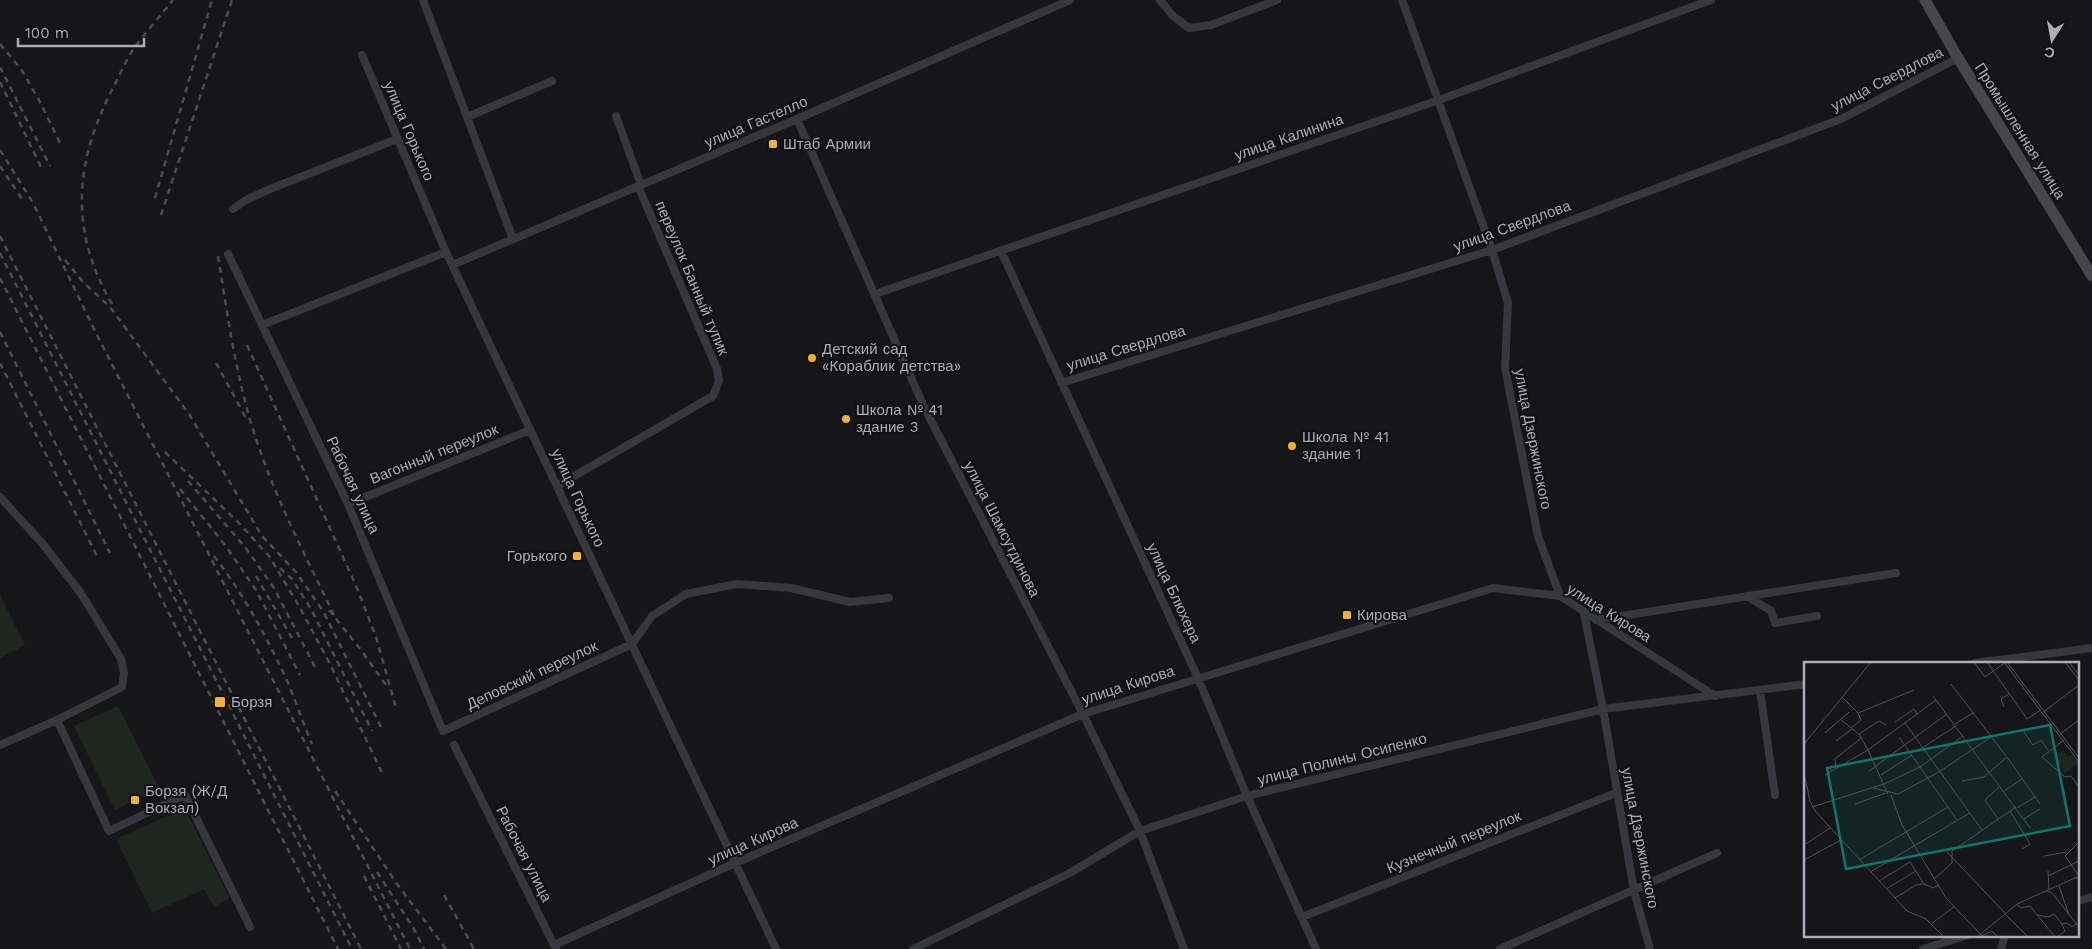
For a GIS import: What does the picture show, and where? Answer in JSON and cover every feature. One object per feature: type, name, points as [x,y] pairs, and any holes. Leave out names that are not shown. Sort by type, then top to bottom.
[{"type":"main road","name":"Промышленная улица","points":[[1925,0],[1958,58],[2092,275]]},
{"type":"street","points":[[423,0],[513,239]]},
{"type":"street","name":"улица Гастелло","points":[[452,265],[797,120],[1070,0]]},
{"type":"street","points":[[1160,0],[1172,15],[1189,28],[1211,25],[1277,0]]},
{"type":"street","name":"улица Дзержинского","points":[[1402,0],[1492,250],[1508,303],[1506,377],[1538,536],[1560,596]]},
{"type":"street","name":"улица Калинина","points":[[875,294],[1439,100],[1710,0]]},
{"type":"street","name":"улица Горького","points":[[362,55],[452,265],[776,949]]},
{"type":"street","name":"улица Свердлова","points":[[1061,383],[1492,250],[1841,119],[1958,58]]},
{"type":"street","points":[[467,117],[552,81]]},
{"type":"street","name":"переулок Банный тупик","points":[[557,486],[713,396],[719,381],[717,369],[640,186],[616,116]]},
{"type":"street","name":"улица Шамсутдинова","points":[[797,120],[925,409],[1140,831],[1184,949]]},
{"type":"street","points":[[233,209],[246,200],[270,189],[398,139]]},
{"type":"street","name":"улица Блюхера","points":[[1001,251],[1198,678],[1247,796],[1316,949]]},
{"type":"street","points":[[262,325],[446,252]]},
{"type":"street","name":"Рабочая улица","points":[[228,254],[348,504],[443,731]]},
{"type":"street","name":"Вагонный переулок","points":[[348,504],[530,430]]},
{"type":"street","points":[[0,497],[42,543],[80,592],[121,659],[124,673],[122,687],[57,720],[0,745]]},
{"type":"street","points":[[1596,620],[1896,573]]},
{"type":"street","points":[[632,644],[652,616],[686,594],[737,584],[791,588],[850,602],[889,598]]},
{"type":"street","name":"улица Кирова","points":[[555,947],[736,863],[1082,714],[1493,588],[1560,596],[1715,696]]},
{"type":"street","points":[[1748,596],[1771,611],[1775,623],[1817,616]]},
{"type":"street","name":"улица Дзержинского","points":[[1584,613],[1603,709],[1634,891],[1650,949]]},
{"type":"street","name":"Деповский переулок","points":[[443,731],[632,644]]},
{"type":"street","points":[[1983,662],[2092,648]]},
{"type":"street","name":"улица Полины Осипенко","points":[[913,949],[1070,873],[1140,831],[1247,796],[1603,709],[1804,684]]},
{"type":"street","points":[[1760,690],[1775,795]]},
{"type":"street","points":[[57,720],[109,831],[185,795],[250,927]]},
{"type":"street","name":"Рабочая улица","points":[[454,745],[555,947]]},
{"type":"street","name":"Кузнечный переулок","points":[[1302,917],[1616,793]]},
{"type":"street","points":[[1500,949],[1718,853]]},
{"type":"street","points":[[1923,949],[1965,936]]},
{"type":"street","points":[[2001,949],[2005,936]]},
{"type":"shaded area","points":[[0,595],[25,645],[0,658]]},
{"type":"shaded area","points":[[118,706],[159,788],[115,810],[74,726]]},
{"type":"shaded area","points":[[185,808],[230,898],[214,907],[204,889],[152,913],[116,839]]},
{"type":"railway","points":[[112,304],[98,276],[88,249],[83,221],[82,194],[85,167],[91,139],[127,60],[132,51],[173,0]]},
{"type":"railway","points":[[155,198],[212,0]]},
{"type":"railway","points":[[161,215],[232,0]]},
{"type":"railway","points":[[0,44],[21,69],[61,145]]},
{"type":"railway","points":[[0,67],[50,166]]},
{"type":"railway","points":[[0,82],[42,169]]},
{"type":"railway","points":[[0,150],[33,203],[95,331],[410,949]]},
{"type":"railway","points":[[0,166],[22,199]]},
{"type":"railway","points":[[0,236],[361,949]]},
{"type":"railway","points":[[0,253],[352,949]]},
{"type":"railway","points":[[218,256],[236,361],[245,403],[259,448],[278,497],[334,615]]},
{"type":"railway","points":[[65,260],[84,283],[110,307],[189,414],[262,536],[296,572],[323,611],[381,727]]},
{"type":"railway","points":[[0,278],[338,949]]},
{"type":"railway","points":[[0,332],[110,553]]},
{"type":"railway","points":[[247,345],[357,588],[376,637],[396,708]]},
{"type":"railway","points":[[0,363],[98,558]]},
{"type":"railway","points":[[216,363],[246,418]]},
{"type":"railway","points":[[165,452],[237,521],[269,556],[299,606],[331,666],[382,773]]},
{"type":"railway","points":[[188,481],[245,547],[274,588],[316,669]]},
{"type":"railway","points":[[180,489],[225,545],[256,590],[300,675]]},
{"type":"railway","points":[[214,556],[243,599],[269,645],[289,684],[312,744]]},
{"type":"railway","points":[[280,568],[292,579],[311,609],[372,731]]},
{"type":"railway","points":[[256,576],[292,638]]},
{"type":"railway","points":[[329,610],[386,685]]},
{"type":"railway","points":[[335,791],[397,884],[446,949]]},
{"type":"railway","points":[[377,872],[414,929],[424,949]]},
{"type":"railway","points":[[364,876],[401,949]]},
{"type":"railway","points":[[444,895],[474,949]]},
{"type":"place","name":"Штаб Армии","points":[[773,144]]},
{"type":"place","name":"Детский сад «Кораблик детства»","points":[[812,358]]},
{"type":"place","name":"Школа № 41 здание 3","points":[[846,419]]},
{"type":"place","name":"Школа № 41 здание 1","points":[[1292,446]]},
{"type":"place","name":"Горького","points":[[577,556]]},
{"type":"place","name":"Кирова","points":[[1347,615]]},
{"type":"place","name":"Борзя","points":[[220,702]]},
{"type":"place","name":"Борзя (Ж/Д Вокзал)","points":[[135,800]]}]
